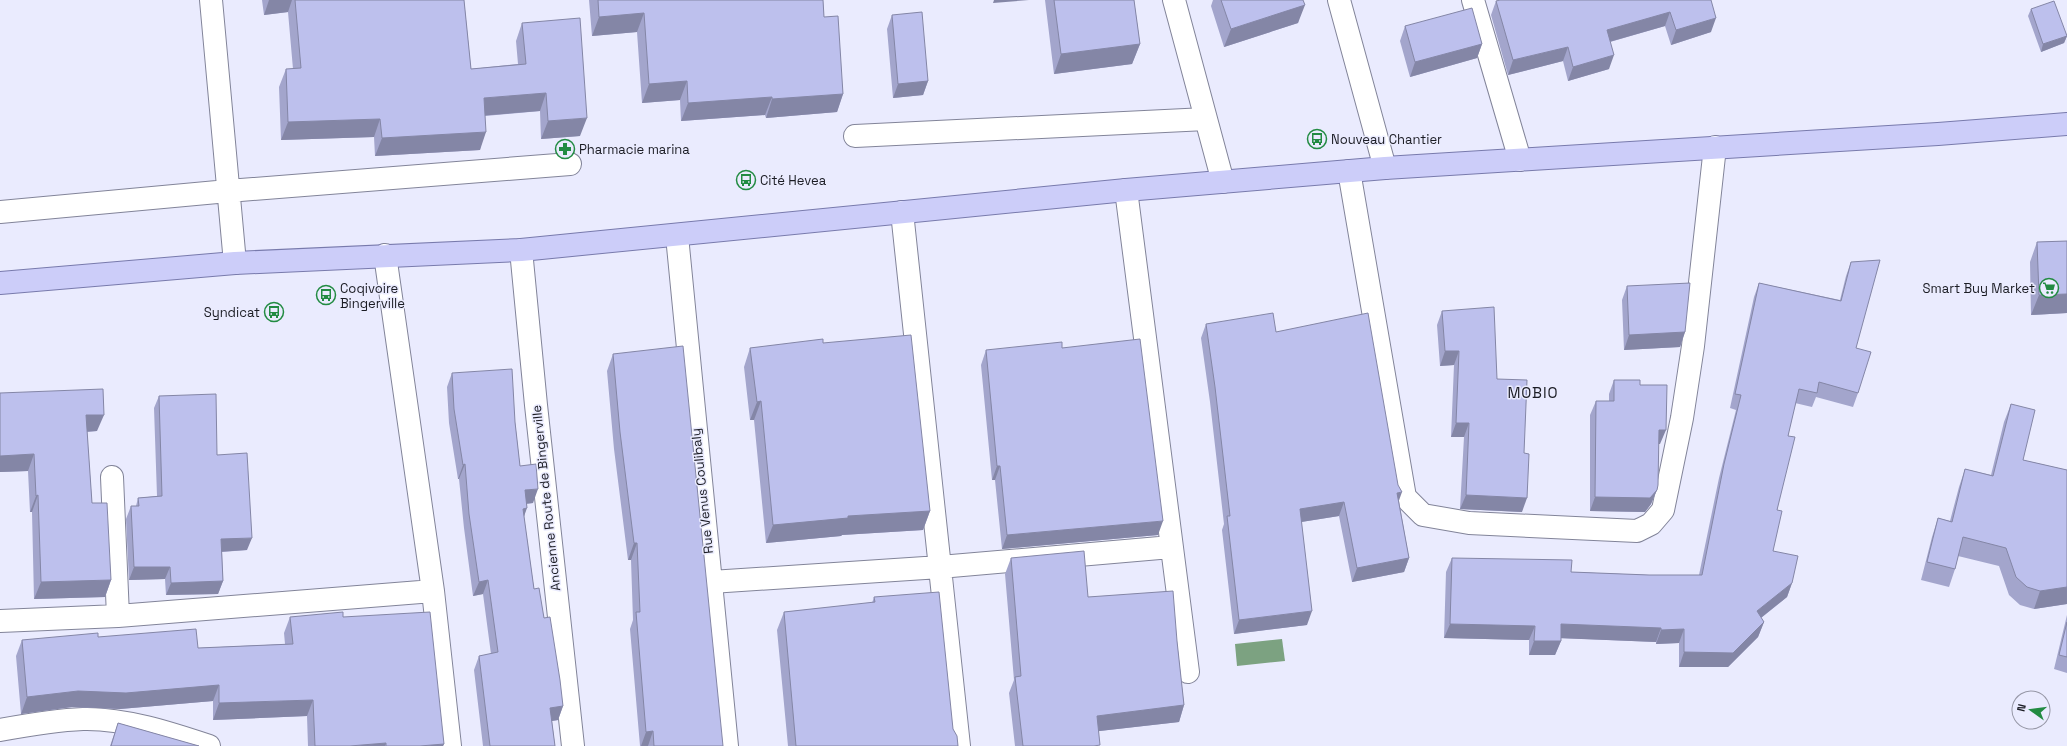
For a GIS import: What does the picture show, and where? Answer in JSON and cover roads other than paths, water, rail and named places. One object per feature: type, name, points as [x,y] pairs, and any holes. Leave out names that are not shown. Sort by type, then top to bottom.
[{"type":"main road","points":[[0,283],[235,263],[522,250],[677,236],[1126,190],[1385,168],[1938,134],[2067,124]]},
{"type":"street","points":[[211,0],[235,263]]},
{"type":"street","points":[[1174,0],[1222,182]]},
{"type":"street","points":[[1339,0],[1385,168]]},
{"type":"street","points":[[1473,0],[1520,160]]},
{"type":"street","points":[[855,136],[1206,118]]},
{"type":"street","points":[[1349,171],[1405,497],[1423,515],[1469,523],[1637,531],[1651,524],[1662,510],[1682,418],[1693,346],[1715,147]]},
{"type":"street","points":[[0,212],[228,191],[570,164]]},
{"type":"street","points":[[1126,190],[1188,672]]},
{"type":"street","points":[[902,212],[959,746]]},
{"type":"street","name":"Rue Venus Coulibaly","points":[[677,236],[727,746]]},
{"type":"street","name":"Ancienne Route de Bingerville","points":[[522,250],[536,413],[573,746]]},
{"type":"street","points":[[385,256],[433,591],[450,746]]},
{"type":"street","points":[[112,477],[118,616]]},
{"type":"street","points":[[711,582],[940,567],[1171,547]]},
{"type":"street","points":[[0,621],[118,616],[433,591]]},
{"type":"street","points":[[0,730],[31,724],[83,719],[133,724],[209,746]]},
{"type":"street","points":[[0,742],[3,746]]},
{"type":"place","name":"Nouveau Chantier","points":[[1317,139]]},
{"type":"place","name":"Pharmacie marina","points":[[565,149]]},
{"type":"place","name":"Cité Hevea","points":[[746,180]]},
{"type":"place","name":"Smart Buy Market","points":[[2049,288]]},
{"type":"place","name":"Coqivoire Bingerville","points":[[326,295]]},
{"type":"place","name":"Syndicat","points":[[274,312]]},
{"type":"district","name":"MOBIO","points":[[1533,392]]}]
